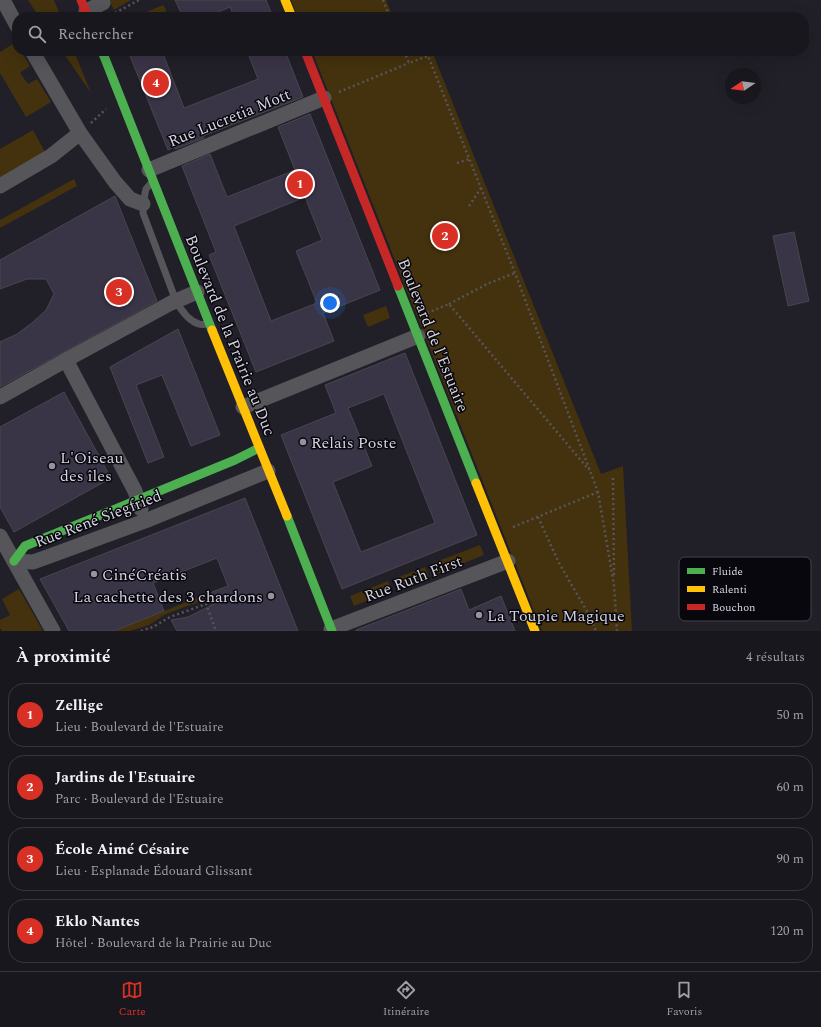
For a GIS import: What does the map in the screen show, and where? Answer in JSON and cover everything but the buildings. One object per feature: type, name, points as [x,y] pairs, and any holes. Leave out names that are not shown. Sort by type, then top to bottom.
[{"type":"main road","points":[[285,0],[290,12]]},
{"type":"main road","name":"Boulevard de la Prairie au Duc","points":[[104,56],[331,630]]},
{"type":"main road","name":"Boulevard de l'Estuaire","points":[[307,56],[535,631]]},
{"type":"main road","name":"Rue René Siegfried","points":[[14,561],[25,546],[235,460],[259,448]]},
{"type":"street","points":[[3,0],[12,17]]},
{"type":"street","points":[[85,9],[102,3],[101,0]]},
{"type":"street","points":[[35,56],[80,133],[115,182],[130,199],[143,204]]},
{"type":"street","name":"Rue Lucretia Mott","points":[[151,175],[324,98]]},
{"type":"street","points":[[0,186],[51,156],[80,133]]},
{"type":"street","points":[[0,397],[176,301],[197,292]]},
{"type":"street","points":[[243,407],[418,336]]},
{"type":"street","points":[[66,360],[131,482],[145,521]]},
{"type":"street","name":"Rue René Siegfried","points":[[14,561],[33,562],[145,521],[268,471]]},
{"type":"street","points":[[55,533],[56,544],[63,551]]},
{"type":"street","points":[[0,536],[53,631]]},
{"type":"street","points":[[25,546],[33,562]]},
{"type":"street","name":"Rue Ruth First","points":[[331,630],[508,561]]},
{"type":"lane","points":[[151,175],[146,189],[143,213],[176,301],[181,310],[193,321],[199,324],[210,324]]},
{"type":"path","points":[[383,0],[388,12]]},
{"type":"path","points":[[406,56],[409,63]]},
{"type":"path","points":[[324,98],[428,56],[515,273],[598,492],[614,585]]},
{"type":"path","points":[[80,133],[120,97]]},
{"type":"path","points":[[457,163],[469,159]]},
{"type":"path","points":[[469,206],[481,188]]},
{"type":"path","points":[[411,319],[449,304],[489,283],[515,273]]},
{"type":"path","points":[[449,304],[590,472]]},
{"type":"path","points":[[613,478],[616,631]]},
{"type":"path","points":[[512,528],[598,492]]},
{"type":"path","points":[[538,517],[559,563],[588,613],[596,631]]},
{"type":"path","points":[[141,631],[153,627],[170,617],[206,604],[216,631]]},
{"type":"shaded area","points":[[28,0],[54,0],[59,12],[36,12]]},
{"type":"shaded area","points":[[109,0],[131,0],[114,10]]},
{"type":"shaded area","points":[[291,0],[386,0],[391,12],[296,12]]},
{"type":"shaded area","points":[[163,5],[167,11],[164,12],[146,12]]},
{"type":"shaded area","points":[[12,44],[12,56],[24,56],[30,66],[20,73],[28,84],[37,79],[51,102],[26,117],[0,73],[0,52]]},
{"type":"shaded area","points":[[65,56],[76,56],[91,93]]},
{"type":"shaded area","points":[[314,56],[434,56],[601,474],[623,466],[632,631],[542,631]]},
{"type":"shaded area","points":[[33,130],[45,152],[0,178],[0,149]]},
{"type":"shaded area","points":[[74,179],[77,186],[0,228],[0,220]]},
{"type":"shaded area","points":[[386,306],[390,318],[368,327],[363,315]]},
{"type":"shaded area","points":[[480,545],[484,555],[437,574],[433,563]]},
{"type":"shaded area","points":[[425,567],[429,577],[400,588],[396,578]]},
{"type":"shaded area","points":[[388,581],[392,591],[354,606],[350,596]]},
{"type":"shaded area","points":[[19,589],[43,631],[2,631],[0,628],[0,620],[10,615],[2,599]]},
{"type":"shaded area","points":[[212,592],[216,603],[210,606],[207,599],[166,614],[149,625],[130,631],[114,631]]},
{"type":"traffic: fast","points":[[104,56],[212,330]]},
{"type":"traffic: fast","points":[[398,286],[476,483]]},
{"type":"traffic: fast","points":[[14,561],[25,546],[235,460],[259,448]]},
{"type":"traffic: fast","points":[[287,516],[332,631]]},
{"type":"traffic: slow","points":[[285,0],[290,12]]},
{"type":"traffic: slow","points":[[212,330],[287,516]]},
{"type":"traffic: slow","points":[[476,483],[535,631]]},
{"type":"traffic: jam","points":[[81,0],[86,12]]},
{"type":"traffic: jam","points":[[307,56],[398,286]]},
{"type":"place","name":"Eklo Nantes","points":[[156,83]]},
{"type":"place","name":"Zellige","points":[[300,184]]},
{"type":"place","name":"Jardins de l'Estuaire","points":[[445,236]]},
{"type":"place","name":"École Aimé Césaire","points":[[119,292]]},
{"type":"place","name":"Relais Poste","points":[[303,442]]},
{"type":"place","name":"L'Oiseau des îles","points":[[52,466]]},
{"type":"place","name":"CinéCréatis","points":[[94,574]]},
{"type":"place","name":"La cachette des 3 chardons","points":[[271,596]]},
{"type":"place","name":"La Toupie Magique","points":[[479,615]]}]
